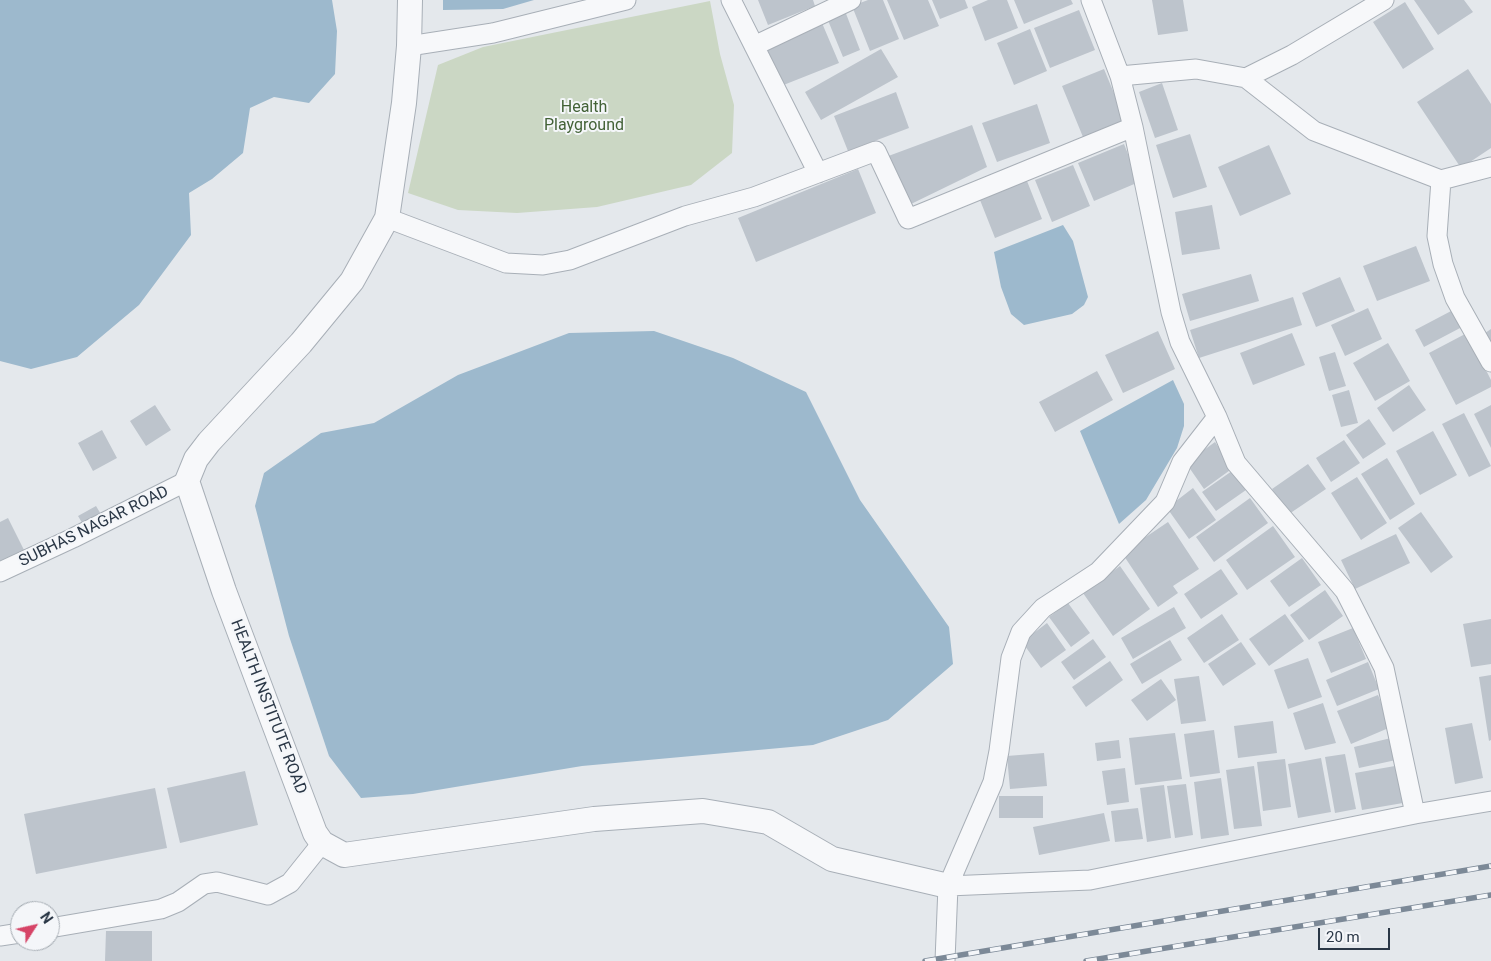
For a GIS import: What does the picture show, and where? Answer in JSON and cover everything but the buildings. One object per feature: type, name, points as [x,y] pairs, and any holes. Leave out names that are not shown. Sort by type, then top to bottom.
[{"type":"street","points":[[187,481],[196,459],[210,442],[301,343],[352,281],[387,218],[404,103],[409,46],[410,0]]},
{"type":"street","points":[[409,46],[493,33],[626,0]]},
{"type":"street","points":[[731,0],[818,173]]},
{"type":"street","points":[[754,46],[851,0]]},
{"type":"street","points":[[1091,0],[1120,76],[1133,127],[1171,312],[1180,342],[1236,463],[1345,591],[1384,668],[1415,814]]},
{"type":"street","points":[[1246,78],[1292,55],[1384,0]]},
{"type":"street","points":[[1120,76],[1196,69],[1246,78],[1314,131],[1441,180],[1491,167]]},
{"type":"street","points":[[387,218],[506,263],[543,265],[570,260],[685,216],[754,197],[876,151],[908,219],[1133,127]]},
{"type":"street","points":[[1441,180],[1437,236],[1443,264],[1456,298],[1491,362]]},
{"type":"street","points":[[945,961],[948,886],[993,782],[1000,751],[1011,658],[1021,632],[1043,608],[1098,572],[1165,502],[1182,462],[1216,417]]},
{"type":"street","name":"SUBHAS NAGAR ROAD","points":[[0,572],[187,481]]},
{"type":"street","name":"HEALTH INSTITUTE ROAD","points":[[187,481],[224,591],[315,833],[322,843]]},
{"type":"street","points":[[60,926],[161,909],[178,902],[204,884],[217,882],[268,895],[290,884],[322,843],[344,855],[594,819],[703,812],[768,822],[832,860],[948,886],[1090,880],[1415,814],[1491,801]]},
{"type":"green space","name":"Health Playground","points":[[710,1],[720,54],[734,105],[732,153],[691,185],[597,207],[517,213],[458,210],[408,193],[438,65],[483,47]]},
{"type":"water","points":[[0,0],[332,0],[337,31],[335,74],[309,103],[274,97],[250,108],[243,153],[212,179],[189,193],[191,235],[139,305],[77,357],[31,369],[0,361]]},
{"type":"water","points":[[443,0],[534,0],[503,9],[443,10]]},
{"type":"water","points":[[1063,225],[1073,241],[1088,297],[1084,305],[1072,314],[1024,325],[1011,314],[1001,287],[994,252]]},
{"type":"water","points":[[654,331],[733,358],[806,392],[860,500],[949,627],[953,664],[888,720],[813,745],[582,766],[413,794],[361,798],[329,756],[289,636],[255,506],[264,473],[321,433],[374,423],[458,375],[569,333]]},
{"type":"water","points":[[1173,380],[1184,404],[1184,426],[1177,448],[1146,500],[1119,524],[1080,431]]},
{"type":"railway","points":[[925,961],[1491,866]]},
{"type":"railway","points":[[1086,961],[1491,895]]}]
